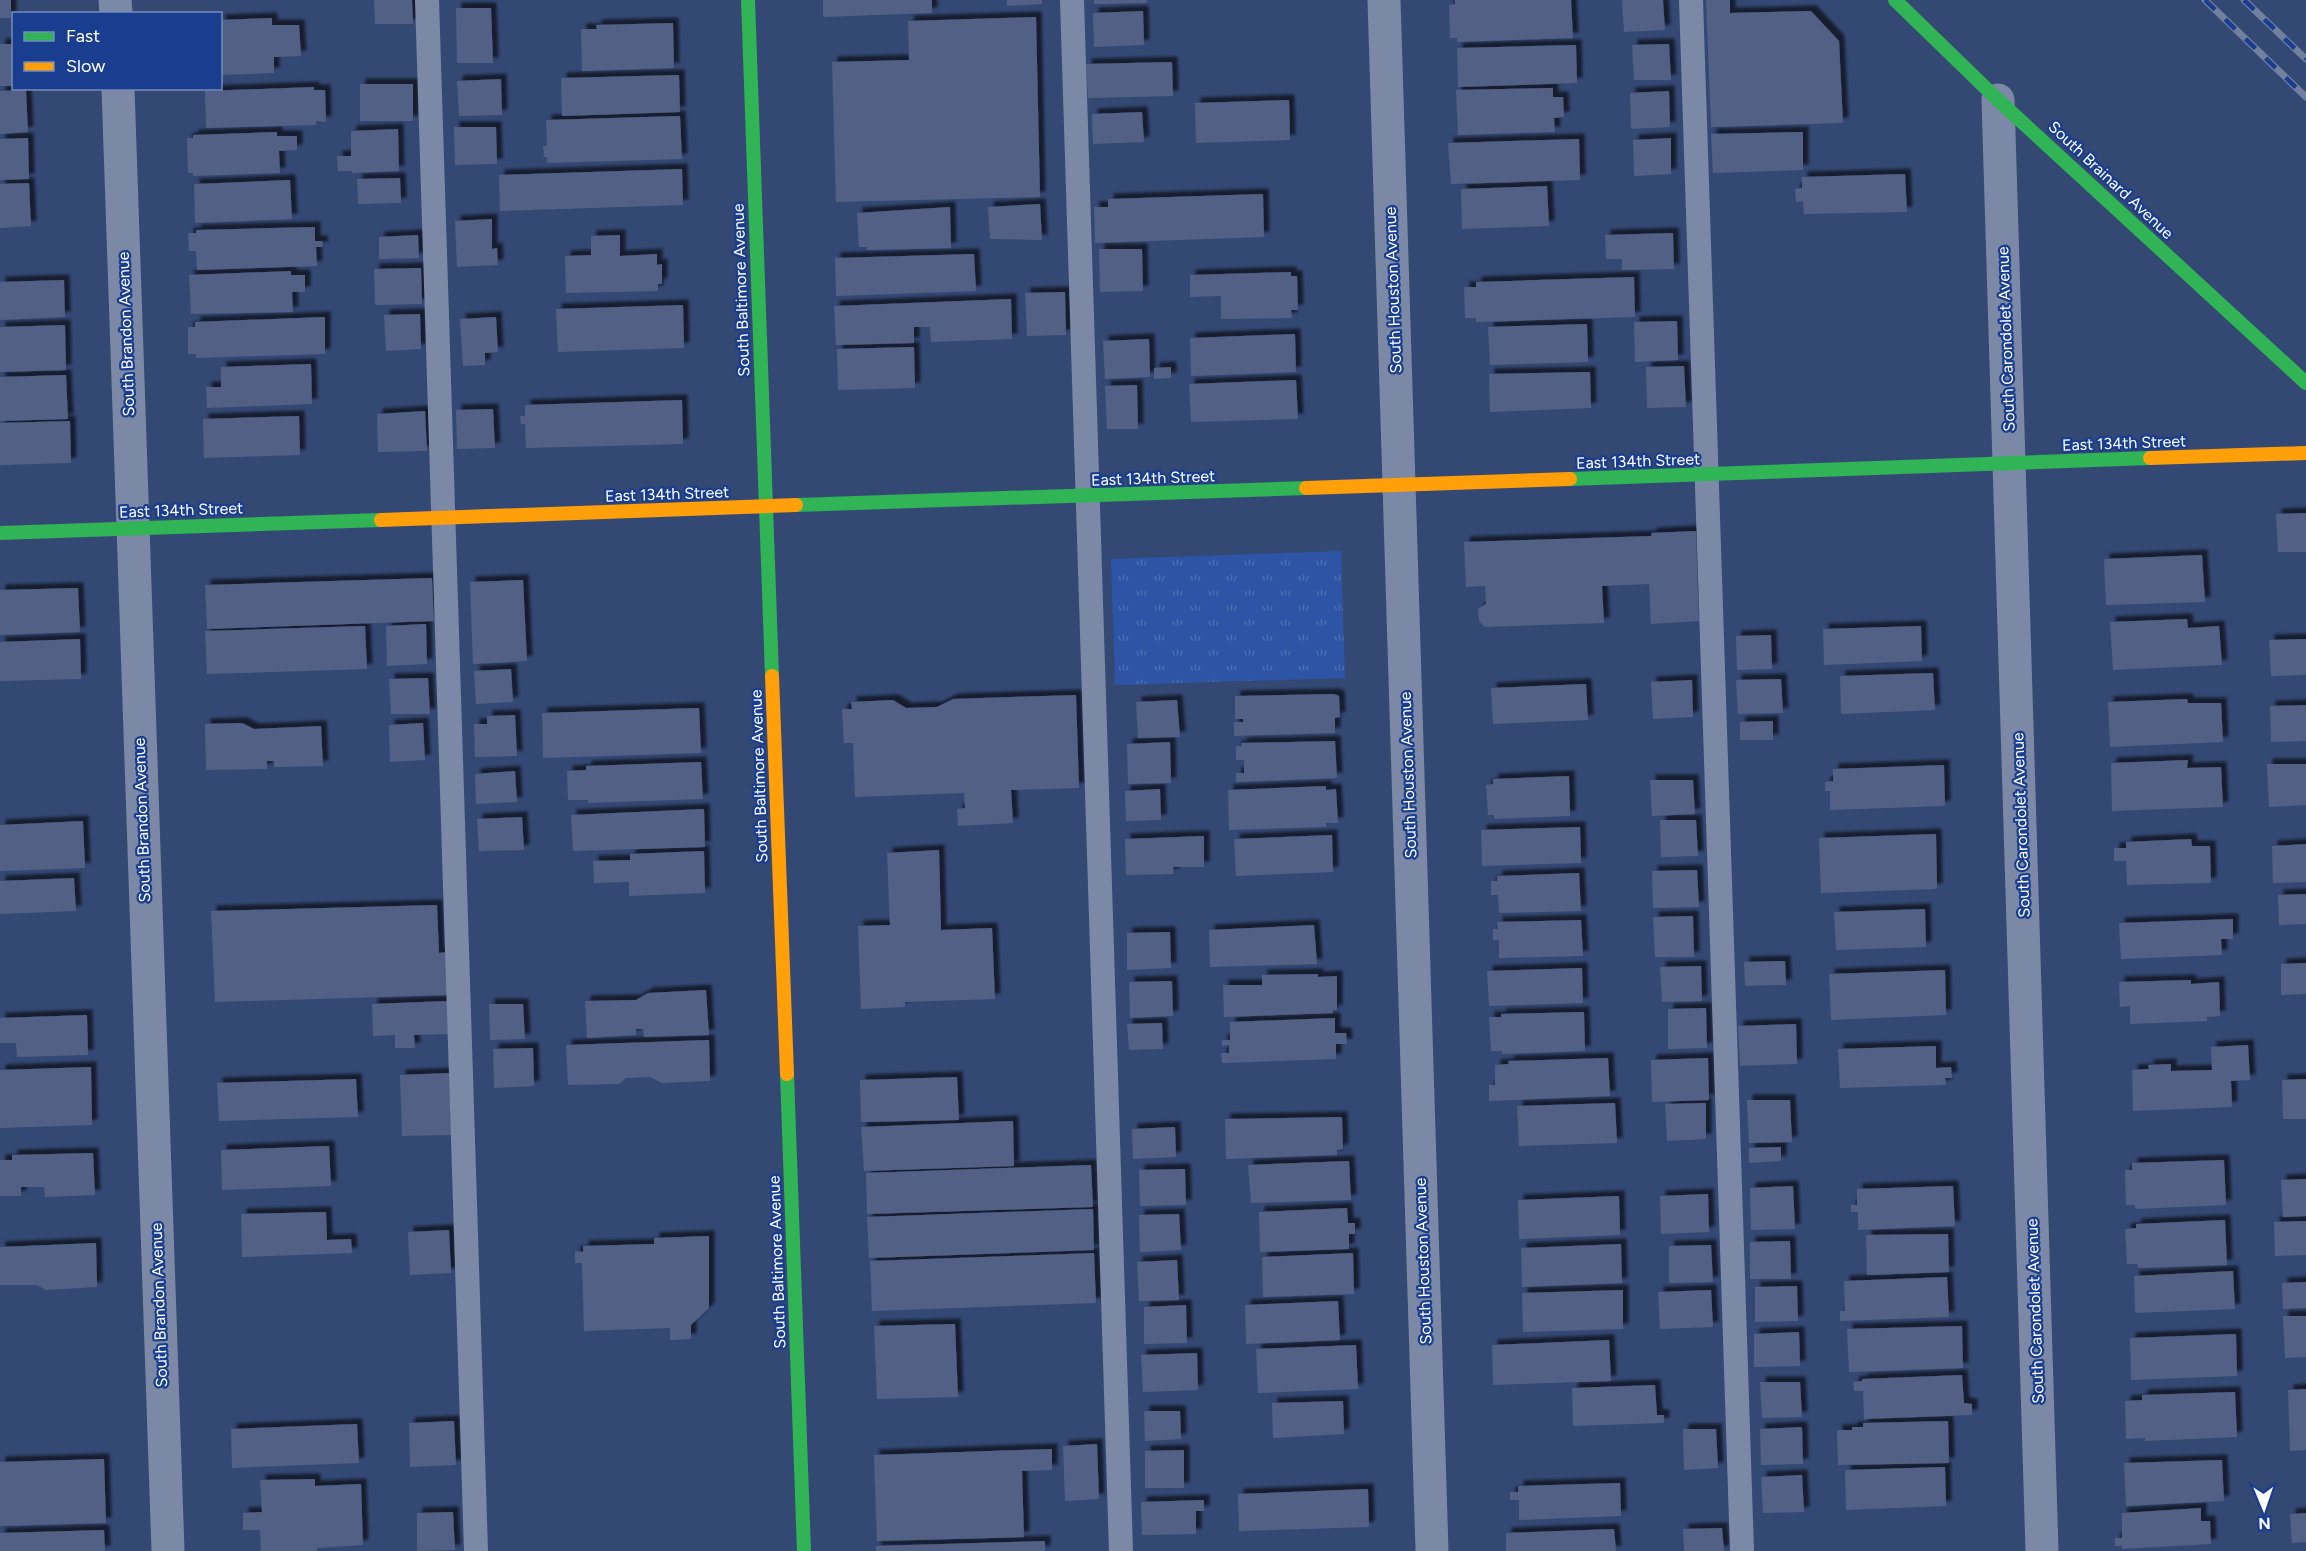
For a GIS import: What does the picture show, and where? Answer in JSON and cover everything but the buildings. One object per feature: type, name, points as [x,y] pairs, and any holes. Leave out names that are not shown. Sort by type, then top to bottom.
[{"type":"street","name":"South Baltimore Avenue","points":[[748,0],[804,1551]]},
{"type":"street","name":"South Houston Avenue","points":[[1384,0],[1432,1551]]},
{"type":"street","name":"South Brainard Avenue","points":[[1895,0],[1998,100],[2306,383]]},
{"type":"street","name":"South Brandon Avenue","points":[[118,90],[168,1551]]},
{"type":"street","name":"South Carondolet Avenue","points":[[1998,100],[2042,1551]]},
{"type":"street","name":"East 134th Street","points":[[0,533],[2306,453]]},
{"type":"lane","points":[[428,0],[476,1551]]},
{"type":"lane","points":[[1072,0],[1121,1551]]},
{"type":"lane","points":[[1691,0],[1742,1551]]},
{"type":"green space","points":[[1341,551],[1345,678],[1115,685],[1111,559]]},
{"type":"railway","points":[[2205,0],[2306,97]]},
{"type":"railway","points":[[2244,0],[2306,59]]},
{"type":"traffic: fast","points":[[748,0],[772,676]]},
{"type":"traffic: fast","points":[[1895,0],[1998,100],[2306,383]]},
{"type":"traffic: fast","points":[[1570,479],[2150,458]]},
{"type":"traffic: fast","points":[[796,505],[1306,488]]},
{"type":"traffic: fast","points":[[0,533],[381,520]]},
{"type":"traffic: fast","points":[[787,1074],[804,1551]]},
{"type":"traffic: slow","points":[[2150,458],[2306,453]]},
{"type":"traffic: slow","points":[[1306,488],[1570,479]]},
{"type":"traffic: slow","points":[[381,520],[796,505]]},
{"type":"traffic: slow","points":[[772,676],[787,1074]]}]
